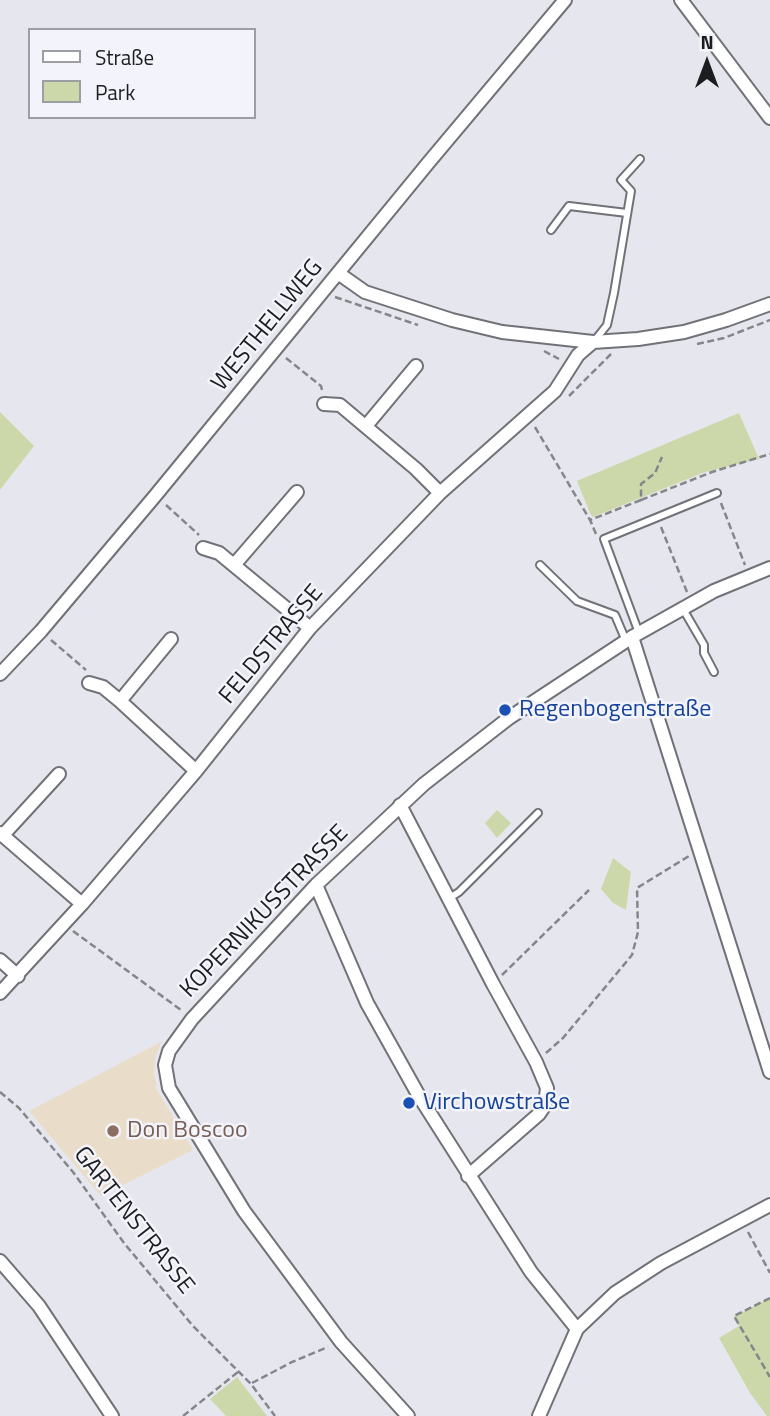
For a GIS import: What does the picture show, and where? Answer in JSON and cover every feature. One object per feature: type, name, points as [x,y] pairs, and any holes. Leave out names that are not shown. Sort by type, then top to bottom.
[{"type":"street","name":"WESTHELLWEG","points":[[0,674],[41,631],[155,496],[565,0]]},
{"type":"street","points":[[681,0],[770,118]]},
{"type":"street","points":[[338,273],[365,292],[465,324],[516,334],[593,342],[684,332],[770,304]]},
{"type":"street","name":"FELDSTRASSE","points":[[0,993],[82,904],[196,771],[310,628],[440,493],[555,391],[578,355],[593,342]]},
{"type":"street","points":[[366,426],[416,366]]},
{"type":"street","points":[[324,404],[340,405],[440,493]]},
{"type":"street","points":[[234,565],[297,492]]},
{"type":"street","points":[[203,548],[219,553],[310,628]]},
{"type":"street","name":"KOPERNIKUSSTRASSE","points":[[408,1416],[341,1342],[244,1210],[169,1088],[165,1065],[169,1051],[192,1019],[316,885],[400,805],[509,718],[632,637],[688,606],[770,568]]},
{"type":"street","points":[[632,637],[770,1072]]},
{"type":"street","points":[[120,701],[171,639]]},
{"type":"street","points":[[89,683],[103,687],[196,771]]},
{"type":"street","points":[[59,774],[1,834],[82,904]]},
{"type":"street","points":[[400,805],[492,984],[536,1062],[547,1088],[545,1105],[533,1121],[468,1176]]},
{"type":"street","points":[[316,885],[367,1003],[419,1096],[531,1272],[577,1329]]},
{"type":"street","points":[[0,960],[18,976]]},
{"type":"street","points":[[539,1416],[577,1329],[615,1293],[661,1263],[770,1205]]},
{"type":"street","points":[[0,1261],[39,1306],[112,1416]]},
{"type":"lane","points":[[593,342],[607,325],[631,191],[621,180],[640,159]]},
{"type":"lane","points":[[551,230],[569,205],[627,213]]},
{"type":"lane","points":[[632,637],[604,539],[717,493]]},
{"type":"lane","points":[[540,565],[577,601],[615,615],[632,637]]},
{"type":"lane","points":[[688,606],[704,645],[704,653],[714,672]]},
{"type":"lane","points":[[449,899],[538,813]]},
{"type":"path","points":[[698,344],[724,338],[770,320]]},
{"type":"path","points":[[276,350],[321,386],[324,404]]},
{"type":"path","points":[[562,401],[605,359],[617,351]]},
{"type":"path","points":[[527,415],[590,520],[597,537],[604,539]]},
{"type":"path","points":[[590,520],[712,472],[770,454]]},
{"type":"path","points":[[641,500],[641,484],[655,472],[662,457]]},
{"type":"path","points":[[717,493],[749,576]]},
{"type":"path","points":[[155,496],[198,532],[203,548]]},
{"type":"path","points":[[657,517],[688,606]]},
{"type":"path","points":[[41,631],[86,668],[89,683]]},
{"type":"path","points":[[536,1062],[563,1038],[632,955],[638,932],[637,888],[699,849]]},
{"type":"path","points":[[492,984],[589,890]]},
{"type":"path","points":[[65,923],[80,937],[192,1019]]},
{"type":"path","name":"GARTENSTRASSE","points":[[0,1092],[19,1108],[73,1172],[124,1243],[193,1326],[251,1384],[275,1416]]},
{"type":"path","points":[[742,1220],[770,1273]]},
{"type":"path","points":[[770,1298],[734,1316],[770,1377]]},
{"type":"path","points":[[251,1384],[292,1362],[341,1342]]},
{"type":"path","points":[[183,1416],[239,1371]]},
{"type":"shaded area","name":"Don Boscoo","points":[[161,1042],[155,1060],[157,1090],[193,1150],[101,1196],[29,1111]]},
{"type":"green space","points":[[0,412],[34,446],[0,490]]},
{"type":"green space","points":[[739,413],[759,459],[705,472],[593,517],[590,513],[577,481]]},
{"type":"green space","points":[[497,810],[511,823],[497,838],[485,823]]},
{"type":"green space","points":[[613,858],[631,872],[626,910],[613,903],[601,889]]},
{"type":"green space","points":[[770,1298],[770,1416],[767,1416],[750,1393],[719,1338],[739,1326],[734,1316]]},
{"type":"green space","points":[[237,1377],[267,1416],[226,1416],[210,1399]]},
{"type":"place","name":"Regenbogenstraße","points":[[505,710]]},
{"type":"place","name":"Virchowstraße","points":[[409,1103]]},
{"type":"place","name":"Don Boscoo","points":[[113,1131]]}]
